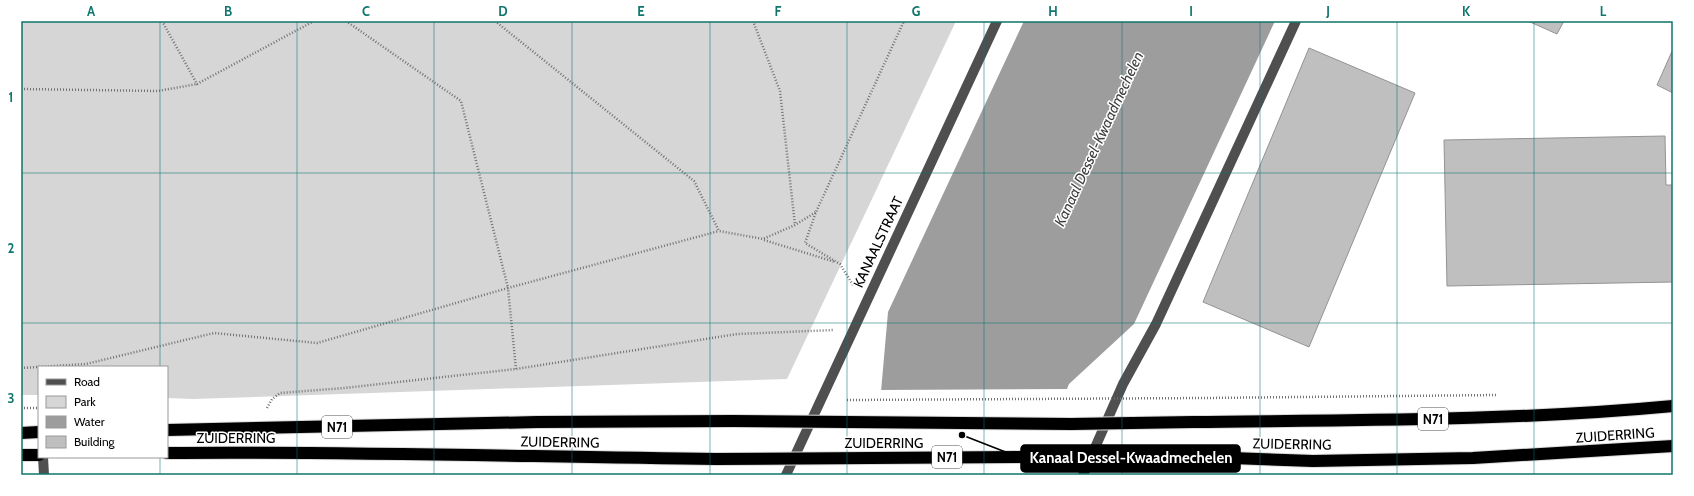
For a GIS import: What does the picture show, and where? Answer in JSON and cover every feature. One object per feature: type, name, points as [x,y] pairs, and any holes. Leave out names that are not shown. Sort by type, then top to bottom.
[{"type":"highway","name":"ZUIDERRING","points":[[168,430],[537,422],[733,421],[1071,424],[1413,420],[1530,416],[1673,406]]},
{"type":"highway","points":[[21,433],[38,432]]},
{"type":"highway","name":"ZUIDERRING","points":[[168,453],[333,452],[556,458],[716,459],[1178,456],[1314,461],[1473,458],[1673,446]]},
{"type":"highway","points":[[21,455],[38,455]]},
{"type":"street","name":"KANAALSTRAAT","points":[[786,475],[997,21]]},
{"type":"street","points":[[1082,475],[1123,384],[1156,324],[1296,21]]},
{"type":"street","points":[[43,458],[44,475]]},
{"type":"path","points":[[162,21],[197,84]]},
{"type":"path","points":[[21,88],[158,91],[197,84],[314,21]]},
{"type":"path","points":[[346,21],[461,101],[508,288],[516,369]]},
{"type":"path","points":[[495,21],[694,182],[719,232]]},
{"type":"path","points":[[753,21],[780,91],[795,225]]},
{"type":"path","points":[[864,305],[840,264],[805,243],[816,212],[904,21]]},
{"type":"path","points":[[763,239],[795,225],[816,212]]},
{"type":"path","points":[[54,366],[86,364],[214,333],[317,343],[508,288],[719,232],[763,239],[840,264]]},
{"type":"path","points":[[267,409],[272,399],[280,393],[344,388],[516,369],[737,334],[853,329]]},
{"type":"path","points":[[21,368],[38,367]]},
{"type":"path","points":[[839,400],[1501,395]]},
{"type":"path","points":[[21,408],[38,408]]},
{"type":"green space","points":[[21,21],[956,21],[787,379],[193,399],[168,398],[168,366],[38,366],[38,395],[21,395]]},
{"type":"water","points":[[1024,21],[1275,21],[1134,324],[1069,384],[1032,475],[846,475],[880,403],[888,312]]},
{"type":"pier","points":[[1069,389],[1034,475],[844,475],[878,403],[879,390]]},
{"type":"building","points":[[1528,21],[1564,21],[1557,34]]},
{"type":"building","points":[[1309,48],[1415,93],[1309,347],[1203,302]]},
{"type":"building","points":[[1673,49],[1673,93],[1657,85]]},
{"type":"building","points":[[1665,136],[1666,185],[1673,185],[1673,282],[1447,286],[1444,140]]},
{"type":"place","name":"Kanaal Dessel-Kwaadmechelen","points":[[962,435]]}]
